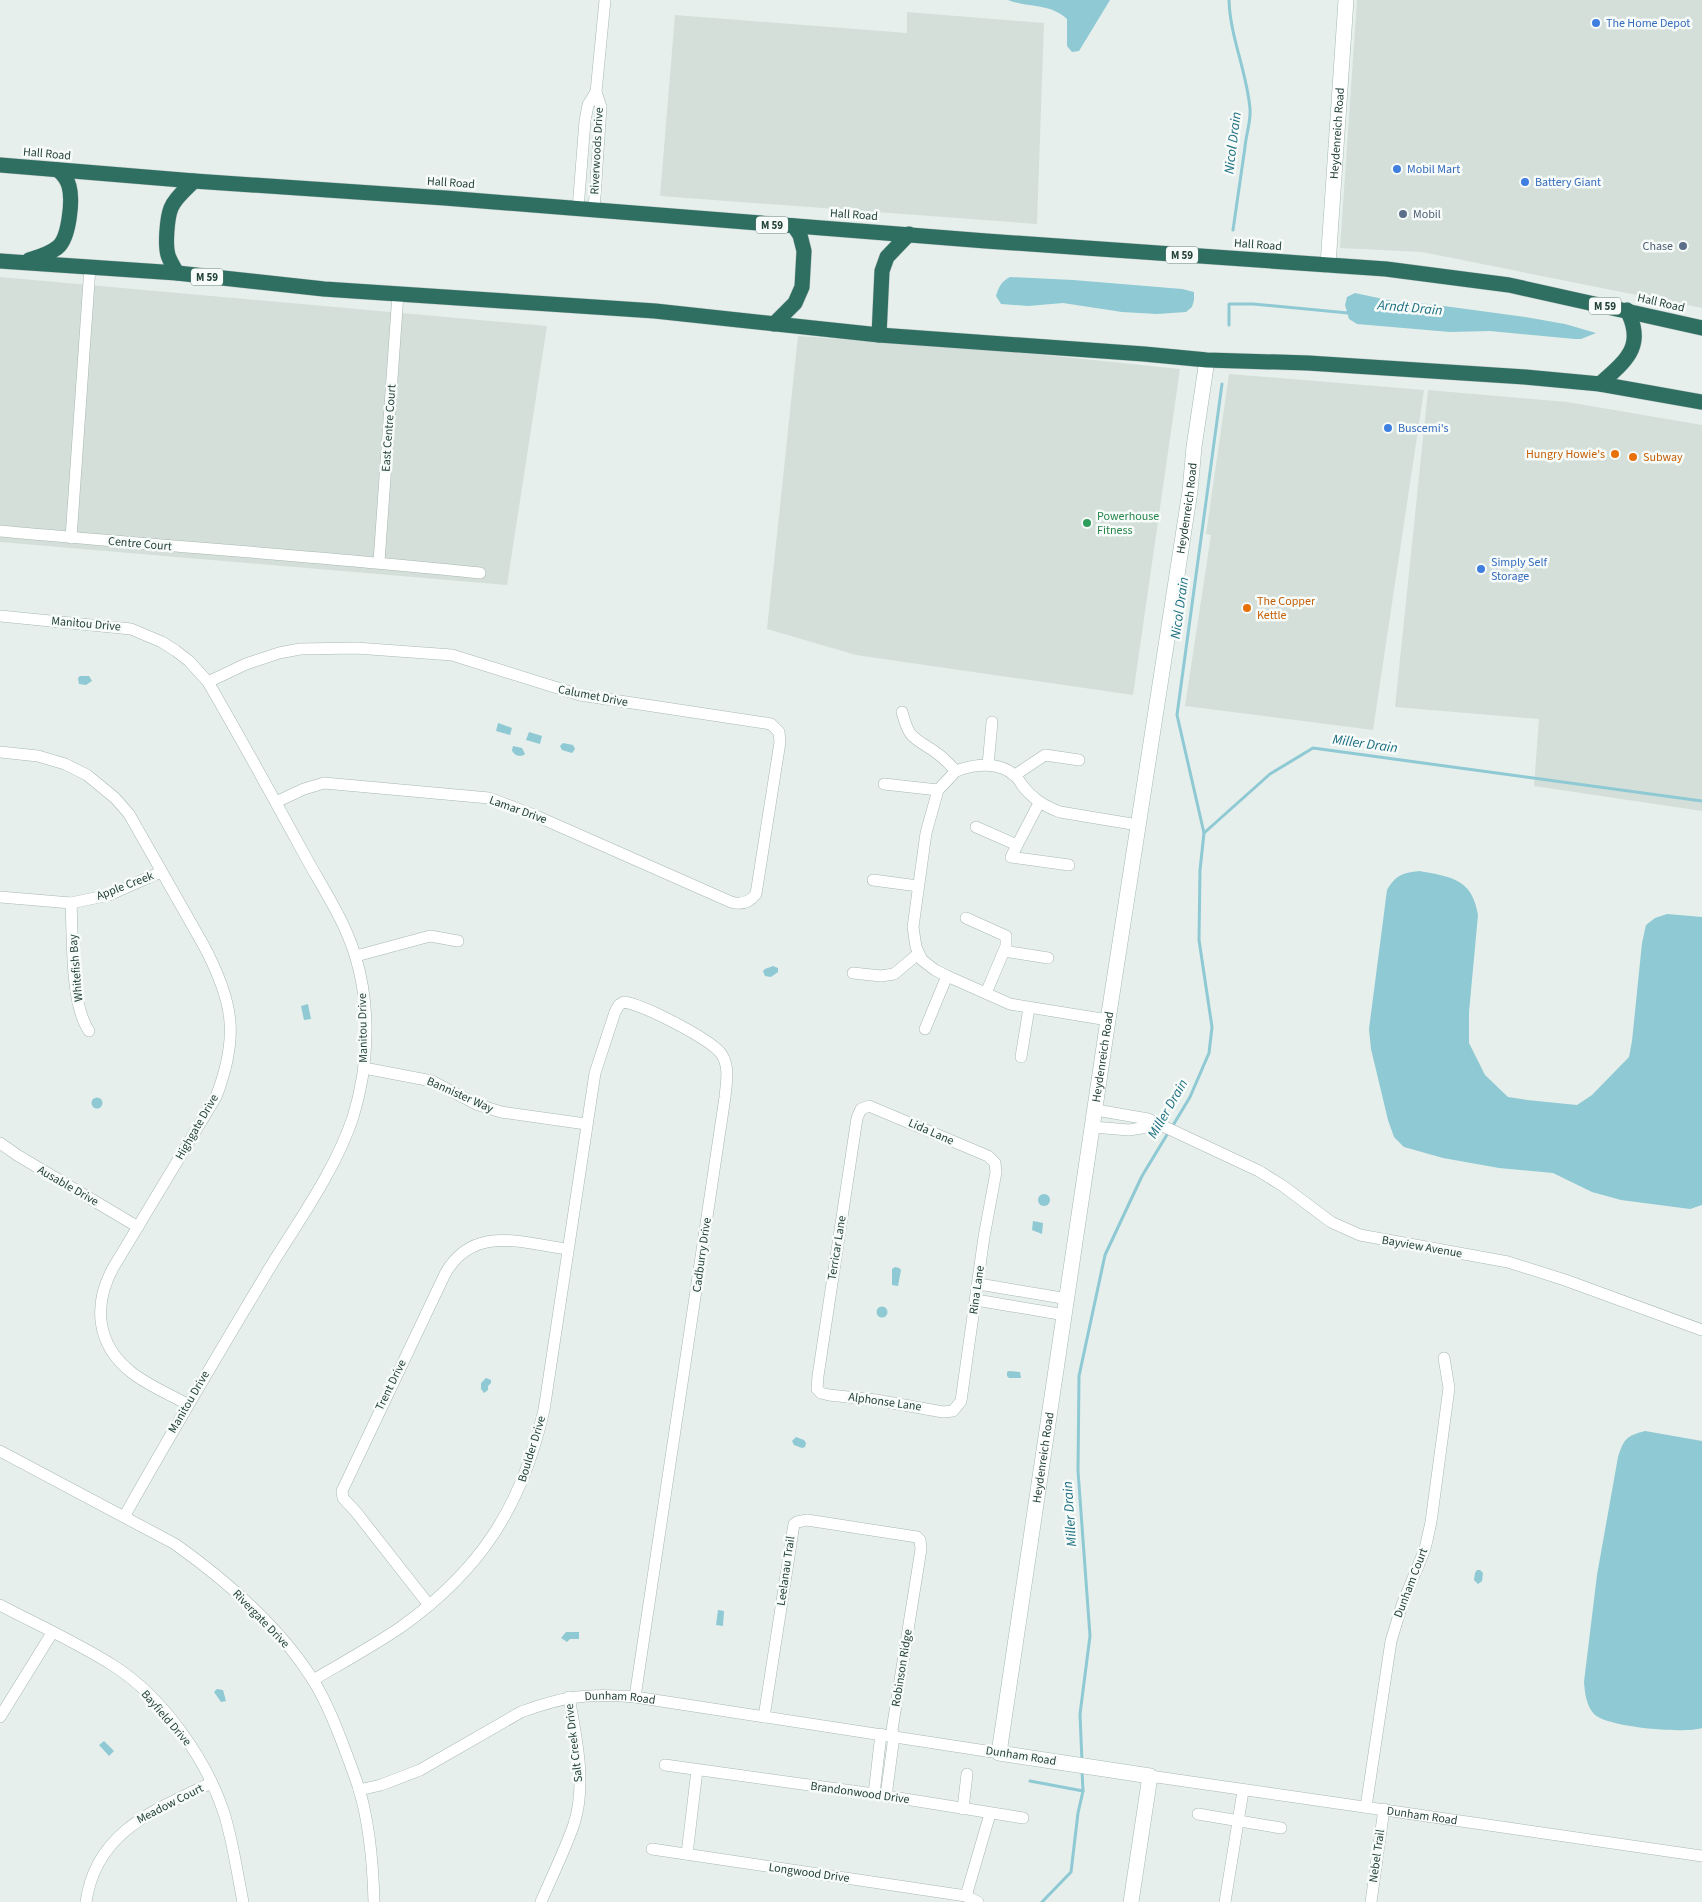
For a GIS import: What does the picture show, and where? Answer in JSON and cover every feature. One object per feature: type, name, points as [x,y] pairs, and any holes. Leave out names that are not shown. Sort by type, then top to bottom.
[{"type":"highway","name":"Hall Road","points":[[0,165],[194,181],[578,208],[986,241],[1386,269],[1509,285],[1702,328]]},
{"type":"highway","points":[[24,262],[52,252],[64,240],[67,230],[71,192],[66,177],[58,170]]},
{"type":"highway","points":[[176,273],[166,246],[169,216],[171,207],[176,199],[194,181]]},
{"type":"highway","points":[[774,324],[795,303],[802,287],[804,251],[800,235],[794,226]]},
{"type":"highway","points":[[879,335],[882,271],[887,257],[908,234]]},
{"type":"highway","name":"M 59","points":[[0,261],[176,273],[324,289],[655,311],[879,335],[1207,360],[1308,363],[1466,372],[1600,384],[1702,402]]},
{"type":"highway","points":[[1600,384],[1623,364],[1633,347],[1635,332],[1633,322],[1627,310]]},
{"type":"street","name":"Riverwoods Drive","points":[[594,210],[601,108],[596,92],[604,0]]},
{"type":"street","name":"Heydenreich Road","points":[[1328,265],[1346,0]]},
{"type":"street","name":"Riverwoods Drive","points":[[578,208],[588,105],[596,92]]},
{"type":"street","points":[[584,133],[600,134]]},
{"type":"street","points":[[71,538],[90,267]]},
{"type":"street","name":"East Centre Court","points":[[379,562],[398,294]]},
{"type":"street","name":"Heydenreich Road","points":[[999,1753],[1108,1020],[1190,491],[1194,447],[1207,360]]},
{"type":"street","name":"Centre Court","points":[[0,531],[480,572]]},
{"type":"street","name":"Manitou Drive","points":[[0,616],[131,628],[162,642],[176,650],[189,661],[208,682],[333,904],[356,956],[365,1011],[364,1068],[353,1117],[345,1140],[332,1165],[187,1404],[124,1517]]},
{"type":"street","name":"Calumet Drive","points":[[208,682],[246,664],[284,652],[323,647],[356,648],[452,656],[580,695],[771,724],[779,732],[780,742],[756,894],[748,902]]},
{"type":"street","points":[[902,712],[910,734],[920,743],[937,753],[956,770]]},
{"type":"street","points":[[988,765],[992,722]]},
{"type":"street","name":"Highgate Drive","points":[[0,752],[52,759],[75,769],[96,782],[115,798],[129,814],[204,946],[216,968],[225,992],[231,1030],[230,1051],[216,1097],[107,1280],[101,1299],[102,1328],[111,1351],[131,1372],[187,1404]]},
{"type":"street","points":[[1015,775],[1045,755],[1079,760]]},
{"type":"street","points":[[1108,1020],[1010,1004],[927,966],[918,954],[913,926],[927,825],[938,790],[956,770],[965,767],[988,765],[1006,770],[1015,775],[1039,803],[1060,812],[1138,825]]},
{"type":"street","name":"Lamar Drive","points":[[276,802],[304,789],[324,783],[489,798],[543,818],[731,902],[736,904],[748,902]]},
{"type":"street","points":[[884,784],[938,790]]},
{"type":"street","points":[[1039,803],[1011,857],[1070,865]]},
{"type":"street","points":[[976,827],[1017,845]]},
{"type":"street","name":"Apple Creek","points":[[0,897],[71,903],[109,895],[161,872]]},
{"type":"street","points":[[872,880],[918,886]]},
{"type":"street","name":"Whitefish Bay","points":[[71,903],[77,999],[83,1022],[89,1031]]},
{"type":"street","points":[[966,918],[1006,936],[1007,940],[1004,951],[986,993]]},
{"type":"street","points":[[356,956],[430,936],[458,941]]},
{"type":"street","points":[[1004,951],[1048,958]]},
{"type":"street","points":[[853,973],[881,976],[894,974],[918,954]]},
{"type":"street","points":[[925,1028],[947,976]]},
{"type":"street","name":"Cadburry Drive","points":[[586,1124],[595,1073],[614,1012],[619,1004],[624,1002],[632,1003],[695,1034],[707,1040],[722,1055],[728,1073],[725,1097],[635,1697]]},
{"type":"street","points":[[1022,1057],[1029,1008]]},
{"type":"street","name":"Bannister Way","points":[[364,1068],[432,1081],[476,1104],[501,1112],[586,1124]]},
{"type":"street","name":"Lida Lane","points":[[861,1109],[864,1107],[874,1107],[988,1156],[995,1162],[996,1167]]},
{"type":"street","name":"Terricar Lane","points":[[817,1389],[857,1118],[861,1109]]},
{"type":"street","name":"Bayview Avenue","points":[[1096,1110],[1142,1117],[1260,1171],[1331,1222],[1360,1235],[1495,1259],[1528,1267],[1702,1330]]},
{"type":"street","name":"Boulder Drive","points":[[313,1680],[401,1627],[429,1605],[456,1581],[495,1533],[510,1508],[526,1473],[537,1442],[544,1410],[586,1124]]},
{"type":"street","points":[[1093,1127],[1128,1130],[1160,1125]]},
{"type":"street","name":"Ausable Drive","points":[[0,1143],[17,1155],[138,1226]]},
{"type":"street","name":"Rina Lane","points":[[953,1411],[961,1401],[996,1167]]},
{"type":"street","name":"Trent Drive","points":[[429,1605],[356,1512],[342,1498],[342,1491],[445,1274],[455,1258],[476,1244],[489,1240],[568,1249]]},
{"type":"street","points":[[979,1284],[1068,1299]]},
{"type":"street","points":[[976,1300],[1065,1315]]},
{"type":"street","name":"Dunham Court","points":[[1366,1807],[1391,1641],[1402,1605],[1424,1549],[1431,1522],[1448,1396],[1449,1380],[1444,1358]]},
{"type":"street","name":"Alphonse Lane","points":[[817,1389],[821,1393],[829,1395],[876,1400],[943,1412],[953,1411]]},
{"type":"street","name":"Rivergate Drive","points":[[1,1454],[175,1544],[201,1562],[235,1591],[278,1635],[313,1680],[333,1720],[360,1790],[370,1840],[374,1902]]},
{"type":"street","name":"Leelanau Trail","points":[[764,1717],[794,1524],[807,1520],[910,1535],[920,1540]]},
{"type":"street","name":"Robinson Ridge","points":[[880,1795],[894,1736],[892,1730],[920,1556],[920,1540]]},
{"type":"street","name":"Bayfield Drive","points":[[0,1605],[116,1667],[148,1694],[192,1747],[203,1765],[224,1811],[243,1902]]},
{"type":"street","points":[[0,1718],[52,1632]]},
{"type":"street","name":"Dunham Road","points":[[360,1790],[381,1785],[420,1770],[521,1712],[569,1698],[604,1695],[635,1697],[1243,1791],[1384,1809],[1702,1856]]},
{"type":"street","name":"Salt Creek Drive","points":[[541,1902],[574,1823],[579,1792],[578,1756],[569,1698]]},
{"type":"street","points":[[880,1795],[881,1734]]},
{"type":"street","name":"Brandonwood Drive","points":[[665,1765],[880,1795],[1023,1818]]},
{"type":"street","points":[[687,1854],[697,1770]]},
{"type":"street","points":[[963,1808],[967,1774]]},
{"type":"street","points":[[1131,1902],[1150,1776]]},
{"type":"street","name":"Meadow Court","points":[[86,1902],[92,1879],[100,1861],[127,1828],[146,1814],[211,1783]]},
{"type":"street","points":[[1225,1902],[1243,1791]]},
{"type":"street","name":"Nebel Trail","points":[[1371,1902],[1384,1809]]},
{"type":"street","points":[[966,1896],[990,1814]]},
{"type":"street","points":[[1198,1814],[1280,1828]]},
{"type":"street","name":"Longwood Drive","points":[[652,1849],[966,1896],[978,1902]]},
{"type":"shaded area","points":[[1357,0],[1702,0],[1702,308],[1422,252],[1340,248]]},
{"type":"shaded area","points":[[907,12],[1044,23],[1037,224],[660,196],[675,15],[907,33]]},
{"type":"shaded area","points":[[0,277],[547,326],[507,585],[0,542]]},
{"type":"shaded area","points":[[798,336],[1016,352],[1180,369],[1133,695],[856,655],[767,629]]},
{"type":"shaded area","points":[[1229,374],[1424,390],[1373,730],[1185,706],[1211,535],[1206,534]]},
{"type":"shaded area","points":[[1428,390],[1567,402],[1702,425],[1702,811],[1534,786],[1539,719],[1395,707]]},
{"type":"water","points":[[1008,0],[1110,0],[1079,51],[1072,52],[1067,46],[1067,19],[1053,10]]},
{"type":"water","points":[[1010,277],[1182,289],[1194,292],[1194,300],[1192,307],[1186,312],[1157,314],[1122,312],[1063,303],[1028,306],[1001,304],[996,296],[999,287]]},
{"type":"water","points":[[1355,293],[1397,302],[1429,304],[1525,317],[1565,324],[1596,333],[1581,339],[1575,339],[1490,331],[1450,332],[1357,324],[1349,319],[1345,305],[1347,297]]},
{"type":"water","points":[[80,676],[89,676],[92,681],[86,685],[79,684],[78,678]]},
{"type":"water","points":[[498,723],[512,728],[510,735],[496,731]]},
{"type":"water","points":[[529,732],[542,736],[540,744],[526,740]]},
{"type":"water","points":[[563,743],[573,745],[575,749],[572,753],[562,750],[560,746]]},
{"type":"water","points":[[513,746],[522,748],[525,754],[521,756],[515,755],[512,750]]},
{"type":"water","points":[[1419,871],[1441,875],[1458,881],[1471,893],[1475,903],[1478,915],[1469,1012],[1469,1043],[1485,1075],[1508,1097],[1577,1105],[1592,1095],[1629,1057],[1642,943],[1646,925],[1655,918],[1667,914],[1702,917],[1702,1205],[1690,1209],[1621,1200],[1592,1192],[1553,1173],[1499,1168],[1443,1158],[1404,1147],[1394,1137],[1388,1120],[1371,1049],[1369,1029],[1387,890],[1393,881],[1400,876]]},
{"type":"water","points":[[773,966],[778,968],[778,972],[771,977],[765,976],[763,971]]},
{"type":"water","points":[[308,1004],[311,1019],[304,1020],[301,1006]]},
{"type":"water","points":[[97,1097],[103,1103],[97,1109],[91,1103]]},
{"type":"water","points":[[1044,1194],[1050,1200],[1044,1206],[1038,1200]]},
{"type":"water","points":[[1033,1221],[1043,1223],[1042,1234],[1032,1230]]},
{"type":"water","points":[[895,1267],[901,1270],[898,1286],[892,1285],[892,1269]]},
{"type":"water","points":[[882,1306],[888,1312],[882,1318],[876,1312]]},
{"type":"water","points":[[1007,1372],[1020,1372],[1021,1378],[1009,1378]]},
{"type":"water","points":[[486,1378],[491,1380],[491,1383],[488,1386],[488,1390],[484,1393],[481,1389],[481,1383]]},
{"type":"water","points":[[1645,1431],[1702,1441],[1702,1728],[1693,1730],[1663,1730],[1613,1723],[1601,1719],[1594,1714],[1585,1695],[1584,1682],[1597,1575],[1618,1457],[1627,1439]]},
{"type":"water","points":[[796,1437],[804,1440],[806,1443],[805,1447],[802,1448],[794,1445],[792,1441]]},
{"type":"water","points":[[1477,1570],[1483,1573],[1482,1581],[1478,1584],[1474,1580]]},
{"type":"water","points":[[718,1610],[724,1611],[723,1626],[716,1625]]},
{"type":"water","points":[[566,1632],[579,1632],[579,1639],[570,1639],[567,1642],[561,1638]]},
{"type":"water","points":[[217,1689],[223,1690],[226,1701],[221,1702],[214,1692]]},
{"type":"water","points":[[104,1741],[114,1751],[109,1756],[99,1745]]},
{"type":"waterway","name":"Nicol Drain","points":[[1229,0],[1232,27],[1246,82],[1250,114],[1233,230]]},
{"type":"waterway","name":"Arndt Drain","points":[[1229,325],[1229,304],[1253,304],[1348,313]]},
{"type":"waterway","name":"Nicol Drain","points":[[1172,1127],[1190,1097],[1209,1053],[1212,1027],[1199,940],[1200,870],[1204,833],[1177,715],[1222,384]]},
{"type":"waterway","name":"Miller Drain","points":[[1204,833],[1270,774],[1313,748],[1702,801]]},
{"type":"waterway","name":"Miller Drain","points":[[1082,1762],[1080,1714],[1090,1636],[1078,1471],[1079,1376],[1105,1255],[1142,1176],[1168,1133]]},
{"type":"waterway","name":"Miller Drain","points":[[1042,1902],[1071,1872],[1078,1813],[1083,1791],[1082,1770]]},
{"type":"waterway","points":[[1030,1781],[1083,1791]]},
{"type":"place","name":"The Home Depot","points":[[1596,23]]},
{"type":"place","name":"Mobil Mart","points":[[1397,169]]},
{"type":"place","name":"Battery Giant","points":[[1525,182]]},
{"type":"place","name":"Mobil","points":[[1403,214]]},
{"type":"place","name":"Chase","points":[[1683,246]]},
{"type":"place","name":"Buscemi's","points":[[1388,428]]},
{"type":"place","name":"Hungry Howie's","points":[[1615,454]]},
{"type":"place","name":"Subway","points":[[1633,457]]},
{"type":"place","name":"Powerhouse Fitness","points":[[1087,523]]},
{"type":"place","name":"Simply Self Storage","points":[[1481,569]]},
{"type":"place","name":"The Copper Kettle","points":[[1247,608]]}]
